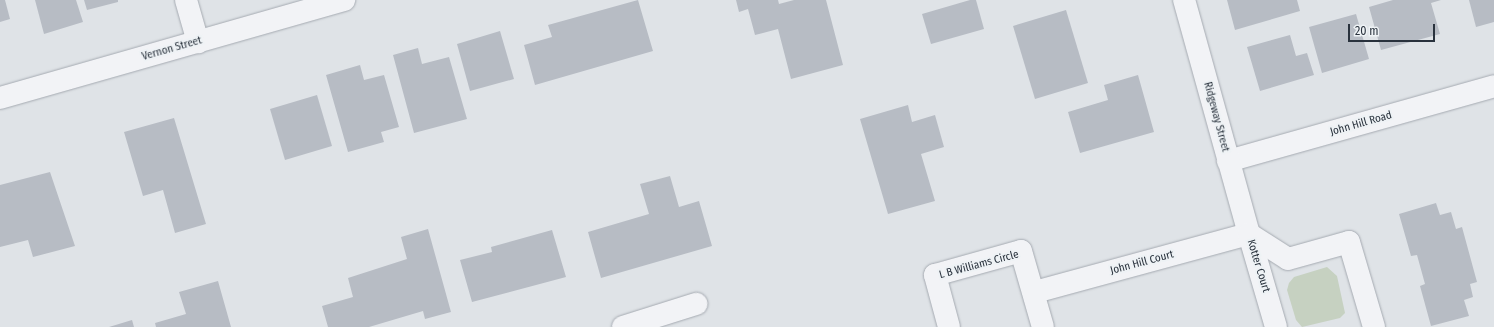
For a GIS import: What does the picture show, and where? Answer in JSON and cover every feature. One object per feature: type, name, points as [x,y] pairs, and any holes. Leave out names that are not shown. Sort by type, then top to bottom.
[{"type":"street","points":[[186,0],[198,42]]},
{"type":"street","name":"Vernon Street","points":[[0,98],[344,0]]},
{"type":"street","name":"Ridgeway Street","points":[[1184,0],[1249,234]]},
{"type":"street","name":"John Hill Road","points":[[1228,161],[1494,86]]},
{"type":"street","name":"John Hill Court","points":[[1035,292],[1249,234]]},
{"type":"street","name":"Kotter Court","points":[[1249,234],[1276,327]]},
{"type":"street","name":"Kotter Court","points":[[1249,234],[1288,259],[1350,242],[1374,327]]},
{"type":"street","name":"L B Williams Circle","points":[[949,327],[935,275],[1021,251],[1035,292],[1043,327]]},
{"type":"street","points":[[623,327],[696,304]]},
{"type":"green space","points":[[1327,267],[1337,276],[1345,313],[1340,318],[1302,327],[1296,320],[1287,290],[1289,283],[1294,277]]},
{"type":"building","points":[[0,0],[5,0],[10,19],[0,22]]},
{"type":"building","points":[[35,0],[76,0],[83,22],[44,34]]},
{"type":"building","points":[[84,0],[118,0],[118,2],[87,10]]},
{"type":"building","points":[[638,0],[653,51],[535,85],[524,45],[552,37],[548,25]]},
{"type":"building","points":[[736,0],[778,0],[779,4],[794,0],[826,0],[843,65],[791,79],[778,29],[755,35],[748,9],[739,12]]},
{"type":"building","points":[[970,0],[976,0],[984,29],[931,44],[922,14]]},
{"type":"building","points":[[1227,0],[1297,0],[1300,11],[1235,30]]},
{"type":"building","points":[[1393,0],[1441,0],[1431,3],[1440,34],[1381,50],[1369,7]]},
{"type":"building","points":[[1469,0],[1494,0],[1494,22],[1476,27]]},
{"type":"building","points":[[1066,10],[1088,83],[1035,99],[1013,26]]},
{"type":"building","points":[[1356,14],[1369,59],[1322,73],[1309,27]]},
{"type":"building","points":[[500,31],[514,79],[470,91],[457,44]]},
{"type":"building","points":[[1290,35],[1296,56],[1307,53],[1314,75],[1260,91],[1247,47]]},
{"type":"building","points":[[418,48],[422,64],[449,57],[467,119],[414,133],[393,55]]},
{"type":"building","points":[[360,65],[364,80],[384,75],[399,127],[381,132],[384,142],[348,152],[326,75]]},
{"type":"building","points":[[1138,75],[1154,132],[1080,153],[1068,112],[1108,100],[1104,85]]},
{"type":"building","points":[[317,95],[332,146],[285,160],[270,109]]},
{"type":"building","points":[[908,105],[912,122],[935,115],[944,147],[921,154],[935,201],[888,214],[860,119]]},
{"type":"building","points":[[174,118],[206,224],[175,233],[163,190],[143,196],[124,132]]},
{"type":"building","points":[[50,172],[75,246],[33,257],[28,240],[0,247],[0,185]]},
{"type":"building","points":[[670,176],[679,207],[699,201],[712,246],[601,278],[588,232],[649,214],[640,184]]},
{"type":"building","points":[[1436,203],[1440,215],[1451,212],[1456,229],[1462,227],[1477,282],[1470,284],[1473,297],[1464,300],[1469,316],[1431,326],[1420,286],[1425,284],[1417,255],[1411,256],[1399,214]]},
{"type":"building","points":[[428,229],[451,312],[425,319],[423,311],[369,327],[328,327],[322,306],[353,297],[348,278],[407,259],[401,237]]},
{"type":"building","points":[[552,230],[566,277],[472,302],[460,260],[492,252],[491,247]]},
{"type":"building","points":[[218,281],[231,327],[156,327],[155,323],[186,314],[179,292]]},
{"type":"building","points":[[132,320],[134,327],[109,327]]}]
